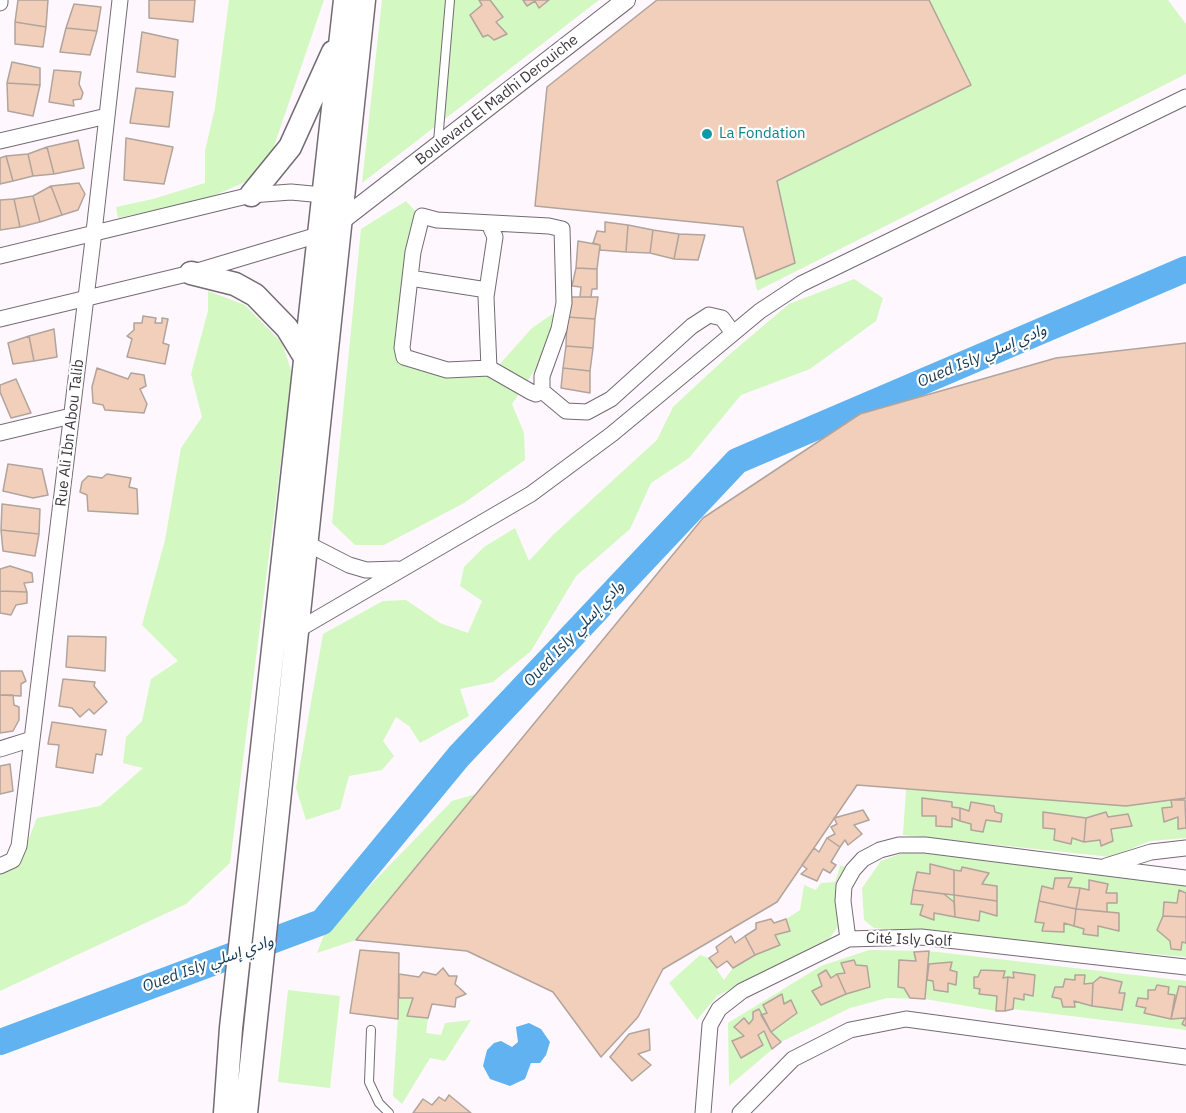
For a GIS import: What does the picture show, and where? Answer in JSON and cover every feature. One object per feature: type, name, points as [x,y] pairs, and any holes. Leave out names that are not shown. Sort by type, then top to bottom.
[{"type":"main road","points":[[225,1113],[234,1006],[296,632],[306,543],[340,223],[332,197],[345,0]]},
{"type":"main road","points":[[246,1113],[256,1007],[265,830],[318,235],[332,197],[364,0]]},
{"type":"main road","points":[[251,195],[290,147],[341,34]]},
{"type":"main road","points":[[191,273],[236,284],[255,295],[287,328],[306,359]]},
{"type":"street","name":"Rue Ali Ibn Abou Talib","points":[[5,864],[19,846],[120,0]]},
{"type":"street","name":"Boulevard El Madhi Derouiche","points":[[318,235],[340,223],[626,0]]},
{"type":"street","points":[[296,632],[531,494],[612,434],[759,311],[801,284],[1186,97]]},
{"type":"street","points":[[0,141],[107,116]]},
{"type":"street","points":[[0,256],[251,195],[291,192],[368,200]]},
{"type":"street","points":[[422,216],[436,220],[549,226],[562,229],[564,233],[564,303],[559,329],[542,376],[542,391],[536,394],[489,368],[447,370],[404,357],[402,348],[410,278],[422,216]]},
{"type":"street","points":[[489,224],[495,237],[486,290],[489,368]]},
{"type":"street","points":[[0,319],[191,273],[318,235]]},
{"type":"street","points":[[410,278],[486,290]]},
{"type":"street","points":[[542,391],[566,411],[586,412],[611,399],[702,318],[715,315],[722,318],[733,333]]},
{"type":"street","points":[[0,434],[71,416]]},
{"type":"street","points":[[306,543],[349,565],[366,570],[384,571],[405,567]]},
{"type":"street","points":[[0,749],[32,739]]},
{"type":"street","points":[[848,939],[843,916],[844,886],[853,870],[863,859],[880,850],[899,845],[925,845],[1186,878]]},
{"type":"street","points":[[1100,868],[1151,852],[1186,848]]},
{"type":"street","name":"Cité Isly Golf","points":[[703,1113],[710,1025],[719,1009],[742,991],[848,939],[921,937],[1186,967]]},
{"type":"street","points":[[740,1113],[793,1059],[850,1030],[906,1019],[1186,1057]]},
{"type":"lane","points":[[438,146],[450,0]]},
{"type":"lane","points":[[371,1030],[369,1082],[379,1103],[389,1113]]},
{"type":"green space","points":[[229,0],[324,0],[273,149],[250,180],[206,199],[118,218],[116,207],[153,199],[205,183],[205,151],[215,108]]},
{"type":"green space","points":[[382,0],[599,0],[362,183]]},
{"type":"green space","points":[[764,0],[1168,0],[1186,24],[1186,74],[757,291],[742,216]]},
{"type":"green space","points":[[406,201],[417,213],[408,362],[498,366],[532,328],[557,311],[556,338],[512,404],[524,433],[525,460],[464,503],[384,545],[355,545],[332,523],[361,229]]},
{"type":"green space","points":[[854,279],[883,298],[876,321],[810,369],[741,395],[689,458],[651,483],[630,529],[576,576],[531,651],[493,682],[460,689],[469,716],[420,743],[409,726],[396,717],[383,741],[394,756],[382,770],[349,776],[340,809],[306,820],[296,788],[323,634],[383,601],[406,600],[440,623],[468,633],[482,601],[460,586],[464,567],[484,547],[515,528],[529,561],[553,535],[657,440],[673,407],[730,354],[789,304]]},
{"type":"green space","points":[[208,291],[245,305],[282,343],[292,373],[230,863],[186,904],[0,991],[0,871],[19,863],[37,818],[100,806],[143,768],[123,763],[126,737],[142,721],[151,679],[178,661],[142,625],[165,540],[181,448],[202,417],[191,374],[208,311]]},
{"type":"green space","points":[[906,789],[1126,806],[1186,798],[1186,838],[1150,841],[1111,857],[903,835]]},
{"type":"green space","points":[[476,794],[356,940],[317,953],[325,932],[452,801]]},
{"type":"green space","points":[[911,850],[1186,884],[1186,957],[874,928],[864,920],[862,888],[881,861]]},
{"type":"green space","points":[[840,866],[850,866],[835,899],[838,927],[828,940],[717,996],[697,1020],[669,983],[700,955],[709,958],[724,980],[733,968],[755,955],[780,945],[775,935],[790,931],[786,919],[800,910],[804,885],[816,890],[821,883],[835,882]]},
{"type":"green space","points":[[869,950],[929,951],[1186,981],[1186,1030],[1013,1009],[996,1011],[925,999],[887,998],[850,1008],[781,1042],[729,1086],[728,1023],[821,966]]},
{"type":"green space","points":[[288,990],[340,996],[330,1088],[278,1082]]},
{"type":"green space","points":[[399,998],[413,998],[407,1015],[428,1018],[426,1033],[441,1035],[445,1023],[471,1020],[445,1061],[430,1058],[402,1104],[393,1096]]},
{"type":"water","points":[[529,1023],[541,1029],[550,1042],[546,1055],[540,1063],[531,1063],[525,1079],[510,1086],[490,1079],[483,1066],[487,1050],[494,1043],[501,1041],[512,1047],[518,1042],[516,1027]]},
{"type":"building","points":[[18,0],[48,0],[46,27],[15,22]]},
{"type":"building","points":[[149,0],[195,0],[193,22],[149,18]]},
{"type":"building","points":[[479,0],[490,0],[503,17],[496,22],[507,34],[494,40],[488,35],[483,37],[470,15],[482,5]]},
{"type":"building","points":[[523,0],[549,0],[539,8],[535,1],[527,6]]},
{"type":"building","name":"La Fondation","points":[[657,0],[929,0],[971,85],[777,181],[795,263],[756,279],[743,227],[535,206],[547,87]]},
{"type":"building","points":[[74,4],[101,7],[97,31],[66,28]]},
{"type":"building","points":[[15,22],[46,27],[43,47],[15,44]]},
{"type":"building","points":[[66,28],[97,31],[90,55],[60,52]]},
{"type":"building","points":[[142,32],[178,40],[175,77],[137,72]]},
{"type":"building","points":[[12,62],[40,68],[40,85],[7,83]]},
{"type":"building","points":[[54,70],[81,72],[79,84],[83,93],[81,99],[73,100],[74,106],[49,102]]},
{"type":"building","points":[[7,83],[40,85],[33,116],[8,111]]},
{"type":"building","points":[[136,88],[173,92],[169,127],[130,123]]},
{"type":"building","points":[[126,138],[173,147],[164,184],[124,180]]},
{"type":"building","points":[[78,140],[84,168],[54,174],[47,147]]},
{"type":"building","points":[[47,147],[54,174],[33,176],[28,154]]},
{"type":"building","points":[[28,154],[33,176],[13,181],[6,156]]},
{"type":"building","points":[[6,156],[13,181],[0,184],[0,158]]},
{"type":"building","points":[[79,183],[85,194],[78,210],[62,215],[51,186]]},
{"type":"building","points":[[51,186],[62,215],[40,222],[33,196]]},
{"type":"building","points":[[33,196],[40,222],[20,227],[14,199]]},
{"type":"building","points":[[14,199],[20,227],[0,230],[0,200]]},
{"type":"building","points":[[605,222],[628,225],[626,252],[600,250],[600,245],[593,243],[597,231],[605,232]]},
{"type":"building","points":[[628,225],[653,230],[650,253],[626,252]]},
{"type":"building","points":[[653,230],[679,234],[674,259],[650,253]]},
{"type":"building","points":[[679,234],[705,235],[698,260],[674,259]]},
{"type":"building","points":[[578,241],[600,245],[597,269],[576,268]]},
{"type":"building","points":[[576,268],[597,269],[597,289],[592,289],[591,297],[580,297],[581,287],[572,286]]},
{"type":"building","points":[[571,297],[598,297],[595,319],[567,317]]},
{"type":"building","points":[[143,316],[156,318],[155,323],[162,323],[162,318],[168,319],[163,343],[169,345],[165,364],[127,357],[132,339],[127,336],[134,330],[134,323],[142,323]]},
{"type":"building","points":[[567,317],[595,319],[593,348],[566,346]]},
{"type":"building","points":[[54,329],[57,357],[34,361],[29,336]]},
{"type":"building","points":[[29,336],[34,361],[13,364],[8,343]]},
{"type":"building","points":[[1186,343],[1186,798],[1126,806],[857,785],[777,902],[663,969],[638,1017],[601,1057],[553,992],[467,951],[356,940],[703,518],[860,414],[1056,358]]},
{"type":"building","points":[[566,346],[593,348],[590,371],[563,368]]},
{"type":"building","points":[[97,368],[128,379],[131,373],[144,375],[146,386],[140,389],[147,404],[144,413],[105,410],[103,405],[93,403],[92,387]]},
{"type":"building","points":[[563,368],[590,371],[590,393],[561,388]]},
{"type":"building","points":[[16,379],[31,413],[11,418],[0,392],[0,385]]},
{"type":"building","points":[[8,464],[42,469],[48,495],[33,498],[3,491]]},
{"type":"building","points":[[107,474],[131,478],[129,487],[137,489],[138,514],[88,511],[87,495],[80,492],[82,482],[88,476],[102,478]]},
{"type":"building","points":[[2,504],[40,509],[39,534],[1,530]]},
{"type":"building","points":[[1,530],[39,534],[35,556],[3,551]]},
{"type":"building","points":[[10,566],[32,573],[33,582],[24,583],[27,592],[0,591],[0,569]]},
{"type":"building","points":[[0,591],[27,592],[27,603],[16,605],[11,615],[0,613]]},
{"type":"building","points":[[68,636],[106,637],[105,671],[66,667]]},
{"type":"building","points":[[0,671],[22,671],[26,681],[21,684],[21,696],[0,695]]},
{"type":"building","points":[[63,679],[95,682],[94,686],[107,702],[94,714],[89,709],[80,717],[72,708],[59,706]]},
{"type":"building","points":[[0,695],[13,695],[14,705],[19,707],[19,720],[13,731],[0,733]]},
{"type":"building","points":[[52,722],[106,730],[102,755],[96,754],[93,773],[56,767],[59,745],[48,744]]},
{"type":"building","points":[[10,764],[13,791],[0,794],[0,766]]},
{"type":"building","points":[[922,798],[952,802],[952,807],[960,808],[960,821],[952,818],[952,827],[936,826],[936,816],[922,816]]},
{"type":"building","points":[[1171,800],[1185,800],[1186,828],[1178,829],[1178,817],[1164,822],[1162,808],[1172,807]]},
{"type":"building","points":[[971,802],[994,806],[995,812],[1002,814],[1001,822],[986,820],[983,832],[971,830],[971,824],[960,821],[960,808],[969,811]]},
{"type":"building","points":[[863,810],[869,820],[854,825],[862,834],[848,845],[845,840],[840,847],[827,838],[835,834],[831,827],[837,824],[834,818]]},
{"type":"building","points":[[1043,812],[1086,818],[1084,842],[1072,838],[1071,844],[1054,840],[1055,829],[1043,828]]},
{"type":"building","points":[[1106,812],[1108,817],[1128,814],[1132,826],[1111,829],[1113,841],[1101,846],[1100,840],[1084,842],[1086,818]]},
{"type":"building","points":[[827,838],[840,847],[831,862],[836,865],[830,873],[823,869],[817,881],[801,874],[807,869],[802,865],[814,848],[819,852]]},
{"type":"building","points":[[930,864],[954,870],[954,895],[913,890],[917,872],[930,874]]},
{"type":"building","points":[[962,867],[989,873],[982,884],[997,886],[997,901],[954,895],[954,870],[961,871]]},
{"type":"building","points":[[1055,878],[1072,878],[1068,887],[1080,888],[1076,909],[1039,901],[1042,886],[1053,889]]},
{"type":"building","points":[[1089,880],[1108,884],[1106,893],[1117,893],[1117,903],[1107,903],[1107,912],[1076,909],[1080,888],[1089,890]]},
{"type":"building","points":[[913,890],[944,894],[954,902],[955,917],[934,913],[934,920],[920,915],[923,905],[911,904]]},
{"type":"building","points":[[1179,890],[1186,893],[1186,917],[1163,916],[1164,902],[1177,903]]},
{"type":"building","points":[[954,895],[997,901],[997,916],[980,911],[979,921],[955,917]]},
{"type":"building","points":[[1039,901],[1076,909],[1074,926],[1064,923],[1064,932],[1042,931],[1044,923],[1035,922]]},
{"type":"building","points":[[1076,909],[1119,913],[1119,931],[1098,926],[1098,936],[1083,934],[1084,929],[1074,926]]},
{"type":"building","points":[[1163,916],[1186,917],[1186,943],[1182,942],[1181,950],[1171,949],[1170,941],[1157,930]]},
{"type":"building","points":[[771,919],[774,923],[786,919],[790,931],[775,935],[780,945],[755,955],[745,936],[756,929],[756,923]]},
{"type":"building","points":[[731,936],[735,943],[745,936],[755,955],[733,968],[727,961],[717,968],[709,958],[718,952],[716,947]]},
{"type":"building","points":[[360,950],[399,953],[398,1019],[350,1013]]},
{"type":"building","points":[[929,951],[925,999],[910,998],[904,988],[898,987],[899,960],[916,961],[914,952]]},
{"type":"building","points":[[854,960],[856,965],[867,966],[870,987],[846,994],[837,974],[845,973],[841,963]]},
{"type":"building","points":[[952,962],[950,970],[957,972],[956,985],[948,983],[948,992],[934,990],[933,981],[927,980],[929,964]]},
{"type":"building","points":[[443,968],[449,976],[457,976],[455,984],[466,994],[456,998],[455,1007],[432,1004],[428,1018],[407,1016],[413,998],[399,998],[399,974],[419,977],[423,972],[436,975]]},
{"type":"building","points":[[826,970],[831,978],[837,974],[846,994],[821,1005],[812,991],[822,986],[818,975]]},
{"type":"building","points":[[981,970],[1005,971],[1003,978],[1008,977],[1005,1011],[996,1011],[997,996],[979,994],[980,989],[974,988],[974,977],[978,977]]},
{"type":"building","points":[[1013,972],[1035,975],[1033,996],[1024,994],[1024,1000],[1014,998],[1013,1009],[1005,1011],[1008,977],[1014,978]]},
{"type":"building","points":[[1075,975],[1085,975],[1084,984],[1093,983],[1092,1006],[1074,1001],[1075,1007],[1063,1007],[1061,999],[1052,997],[1055,987],[1063,987],[1065,979],[1075,980]]},
{"type":"building","points":[[1100,977],[1122,982],[1119,993],[1125,993],[1122,1010],[1092,1006],[1093,983]]},
{"type":"building","points":[[1157,985],[1169,987],[1168,994],[1175,995],[1171,1019],[1144,1013],[1146,1008],[1136,1006],[1138,998],[1148,999],[1148,990],[1155,990]]},
{"type":"building","points":[[1179,986],[1186,987],[1186,1026],[1182,1024],[1185,1018],[1171,1019]]},
{"type":"building","points":[[782,994],[784,1004],[791,1000],[797,1013],[771,1032],[761,1015],[767,1013],[763,1005]]},
{"type":"building","points":[[759,1009],[771,1032],[781,1042],[772,1049],[764,1031],[758,1035],[763,1045],[741,1058],[732,1041],[744,1036],[734,1027],[744,1018],[749,1024],[753,1019],[753,1012]]},
{"type":"building","points":[[649,1029],[650,1050],[638,1054],[651,1065],[632,1081],[610,1057],[629,1034]]},
{"type":"building","points":[[449,1095],[471,1113],[413,1113],[423,1099],[432,1105],[439,1097],[445,1101]]},
{"type":"waterway","name":"Oued Isly وادي إسلي","points":[[0,1042],[322,922],[459,756],[737,461],[1186,269]]},
{"type":"place","name":"La Fondation","points":[[707,134]]}]
